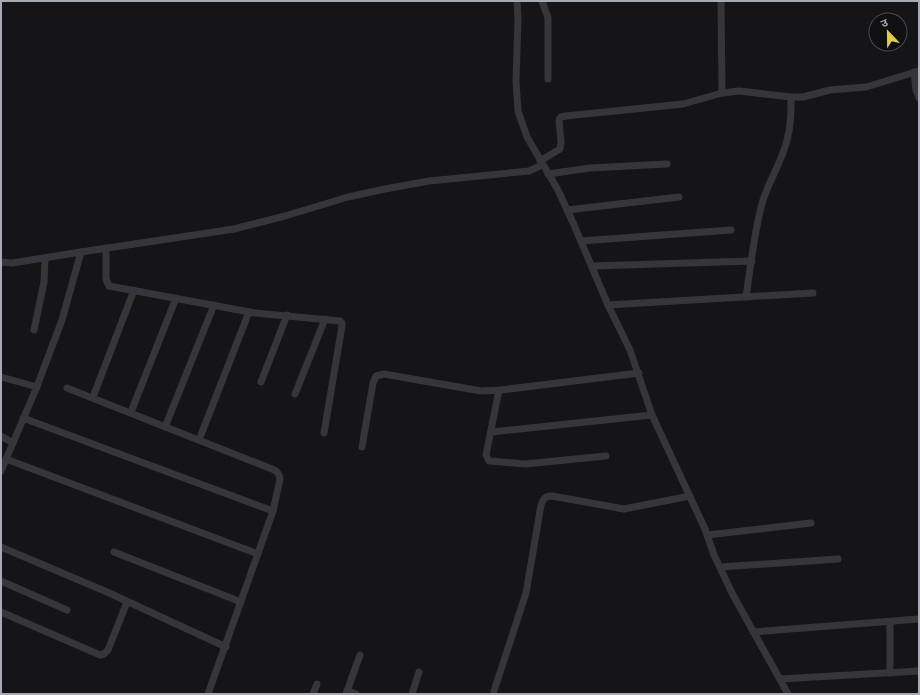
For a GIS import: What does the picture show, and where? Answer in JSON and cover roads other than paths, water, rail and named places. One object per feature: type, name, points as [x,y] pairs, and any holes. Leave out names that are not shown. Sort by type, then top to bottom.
[{"type":"street","points":[[517,1],[518,20],[516,82],[518,111],[526,137],[558,190],[608,305],[630,350],[652,415],[690,496],[733,595],[788,694]]},
{"type":"street","points":[[542,1],[548,18],[548,79]]},
{"type":"street","points":[[720,1],[722,93]]},
{"type":"street","points":[[1,262],[12,263],[234,229],[285,216],[348,197],[385,189],[529,170],[541,163],[560,148],[561,142],[559,120],[561,117],[683,104],[722,93],[739,91],[803,97],[841,88],[866,87],[917,71],[916,90],[919,98]]},
{"type":"street","points":[[746,297],[758,221],[763,201],[769,182],[787,142],[791,120],[791,97]]},
{"type":"street","points":[[548,174],[590,168],[667,164]]},
{"type":"street","points":[[567,210],[679,197]]},
{"type":"street","points":[[581,241],[731,230]]},
{"type":"street","points":[[106,248],[107,282],[109,286],[249,312],[325,318],[337,320],[342,323],[324,433]]},
{"type":"street","points":[[1,471],[37,387],[62,320],[81,252]]},
{"type":"street","points":[[34,330],[44,282],[45,258]]},
{"type":"street","points":[[592,266],[752,261]]},
{"type":"street","points":[[93,397],[134,290]]},
{"type":"street","points":[[608,305],[813,293]]},
{"type":"street","points":[[131,412],[176,298]]},
{"type":"street","points":[[165,427],[214,305]]},
{"type":"street","points":[[199,440],[249,312]]},
{"type":"street","points":[[261,382],[287,315]]},
{"type":"street","points":[[295,394],[325,318]]},
{"type":"street","points":[[362,446],[373,383],[376,376],[379,374],[481,391],[638,373]]},
{"type":"street","points":[[1,377],[37,387]]},
{"type":"street","points":[[67,388],[131,412],[277,471],[279,474],[280,478],[273,511],[226,647],[208,694]]},
{"type":"street","points":[[499,390],[486,455],[488,460],[525,464],[606,456]]},
{"type":"street","points":[[491,432],[652,415]]},
{"type":"street","points":[[23,418],[273,511]]},
{"type":"street","points":[[1,436],[13,444]]},
{"type":"street","points":[[6,459],[258,554]]},
{"type":"street","points":[[494,691],[526,593],[543,499],[548,496],[552,496],[624,509],[690,496]]},
{"type":"street","points":[[707,535],[811,523]]},
{"type":"street","points":[[1,547],[128,602],[226,647]]},
{"type":"street","points":[[114,552],[241,602]]},
{"type":"street","points":[[720,567],[838,559]]},
{"type":"street","points":[[1,581],[67,610]]},
{"type":"street","points":[[1,612],[100,656],[108,650],[128,602]]},
{"type":"street","points":[[753,632],[919,619]]},
{"type":"street","points":[[890,622],[890,673]]},
{"type":"street","points":[[356,694],[346,692],[360,655]]},
{"type":"street","points":[[780,679],[919,671]]},
{"type":"street","points":[[412,694],[419,672]]},
{"type":"street","points":[[313,694],[317,684]]}]
